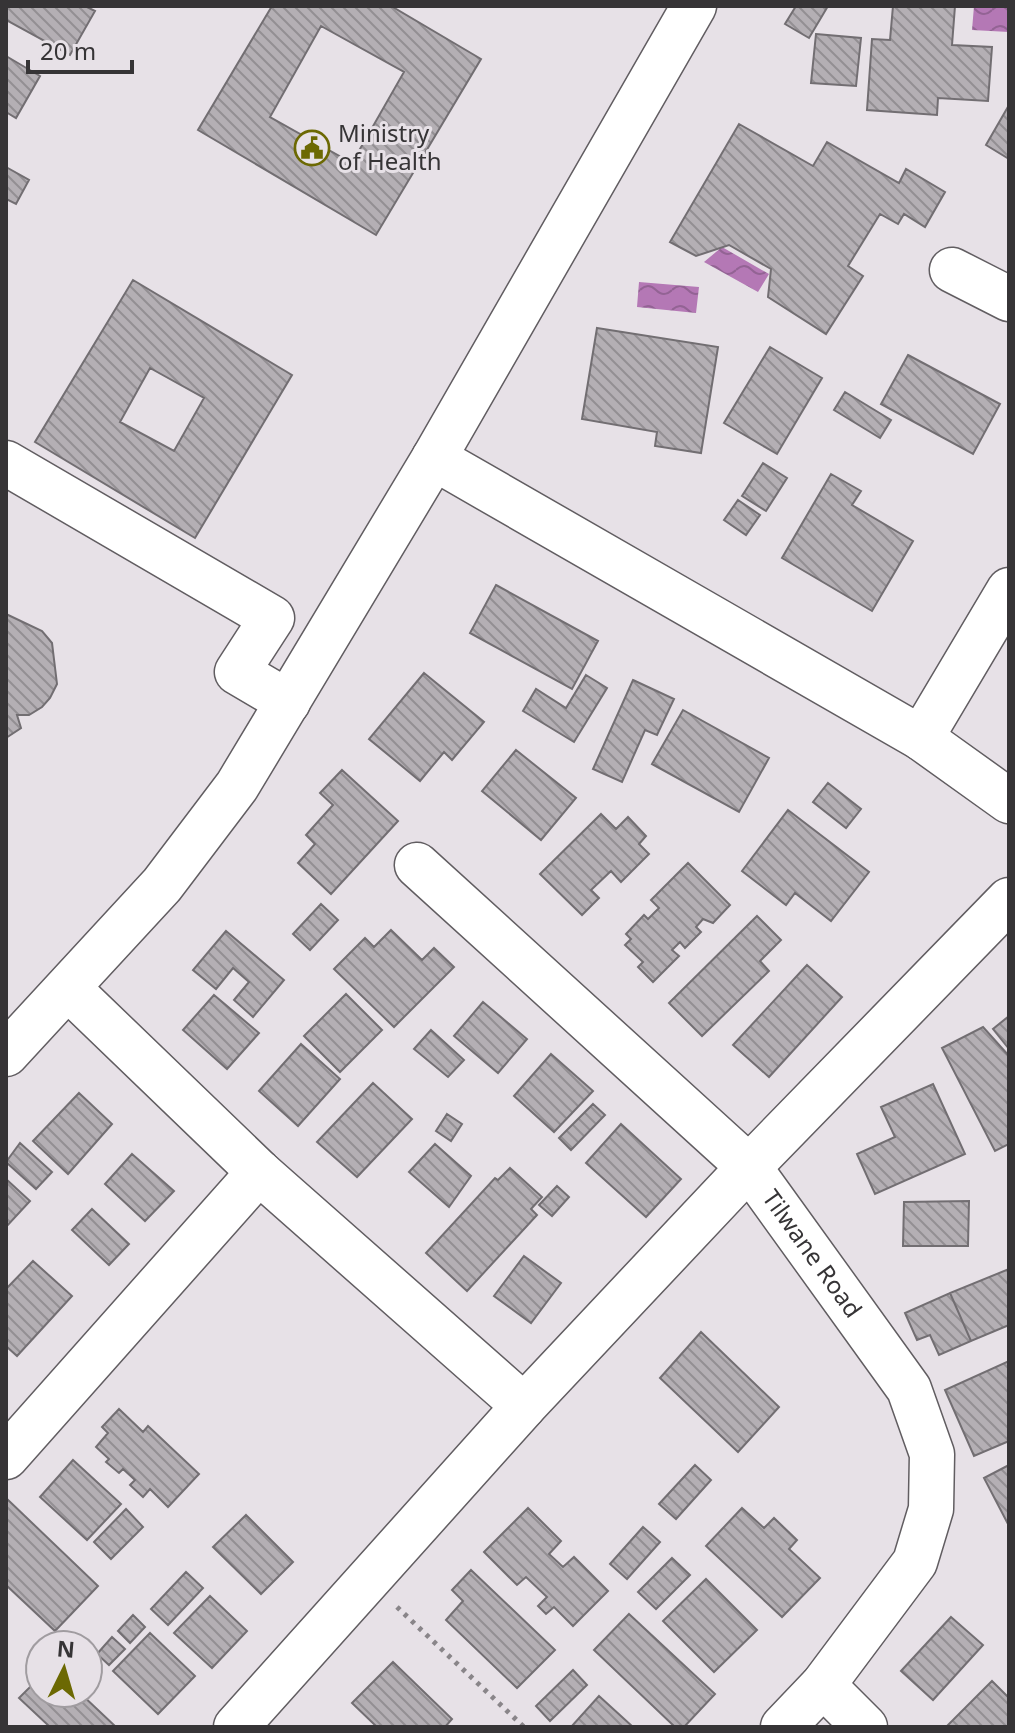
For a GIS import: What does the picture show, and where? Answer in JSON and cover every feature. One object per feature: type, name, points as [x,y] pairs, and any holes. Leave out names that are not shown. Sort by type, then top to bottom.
[{"type":"street","points":[[6,1054],[69,989],[181,860],[237,786],[434,458],[694,6]]},
{"type":"street","points":[[952,270],[1009,299]]},
{"type":"street","points":[[434,458],[921,738],[1009,801]]},
{"type":"street","points":[[6,463],[272,618],[237,672],[288,702]]},
{"type":"street","points":[[921,738],[1009,590]]},
{"type":"street","name":"Tilwane Road","points":[[417,865],[749,1167],[909,1389],[932,1454],[931,1509],[915,1562],[823,1685],[783,1727]]},
{"type":"street","points":[[236,1727],[524,1406],[749,1167],[1009,900]]},
{"type":"street","points":[[69,989],[259,1172],[524,1406]]},
{"type":"street","points":[[6,1457],[259,1172]]},
{"type":"street","points":[[823,1685],[865,1727]]},
{"type":"path","points":[[367,1578],[524,1727]]},
{"type":"water","points":[[974,6],[1009,6],[1009,32],[972,30]]},
{"type":"water","points":[[722,247],[769,274],[758,292],[704,262]]},
{"type":"water","points":[[639,282],[699,287],[696,313],[637,307]]},
{"type":"building","points":[[6,6],[85,6],[95,11],[70,55],[6,20]]},
{"type":"building","points":[[272,6],[391,6],[481,59],[376,235],[198,130]],"holes":[[[321,26],[404,72],[352,163],[270,117]]]},
{"type":"building","points":[[796,6],[828,6],[809,38],[785,24]]},
{"type":"building","points":[[893,6],[955,6],[952,45],[992,47],[988,101],[938,98],[937,115],[867,110],[872,39],[890,40]]},
{"type":"building","points":[[816,34],[861,38],[856,86],[811,83]]},
{"type":"building","points":[[6,56],[40,76],[16,118],[6,112]]},
{"type":"building","points":[[1009,105],[1009,159],[986,145]]},
{"type":"building","points":[[739,124],[813,166],[827,142],[899,183],[906,169],[945,192],[925,227],[904,214],[898,224],[880,214],[848,266],[863,276],[826,334],[768,297],[771,269],[729,245],[696,256],[670,242]]},
{"type":"building","points":[[6,167],[29,180],[16,204],[6,199]]},
{"type":"building","points":[[133,280],[292,375],[195,538],[35,442]],"holes":[[[150,368],[204,398],[174,451],[120,422]]]},
{"type":"building","points":[[597,328],[718,347],[701,453],[655,446],[657,432],[582,419]]},
{"type":"building","points":[[770,347],[822,378],[777,454],[724,423]]},
{"type":"building","points":[[908,355],[1000,404],[973,454],[881,404]]},
{"type":"building","points":[[845,392],[891,420],[880,438],[834,410]]},
{"type":"building","points":[[763,463],[787,478],[766,511],[742,496]]},
{"type":"building","points":[[831,474],[861,491],[852,505],[913,541],[872,611],[782,558]]},
{"type":"building","points":[[738,500],[760,515],[746,535],[724,520]]},
{"type":"building","points":[[496,585],[598,641],[572,689],[470,633]]},
{"type":"building","points":[[6,614],[42,631],[52,643],[57,684],[42,707],[29,715],[17,715],[21,728],[6,738]]},
{"type":"building","points":[[424,673],[484,722],[452,760],[444,752],[420,781],[369,739]]},
{"type":"building","points":[[586,675],[607,688],[574,742],[523,711],[536,689],[566,708]]},
{"type":"building","points":[[633,680],[674,699],[657,735],[645,730],[622,782],[593,769]]},
{"type":"building","points":[[683,710],[769,758],[739,812],[652,764]]},
{"type":"building","points":[[516,750],[576,798],[541,840],[482,791]]},
{"type":"building","points":[[342,770],[398,821],[331,894],[298,863],[315,844],[306,835],[333,805],[320,793]]},
{"type":"building","points":[[828,783],[861,809],[846,828],[813,802]]},
{"type":"building","points":[[788,810],[869,872],[831,921],[795,893],[786,905],[742,871]]},
{"type":"building","points":[[601,814],[616,829],[628,817],[646,836],[639,844],[649,854],[621,882],[611,871],[591,890],[599,898],[582,915],[540,874]]},
{"type":"building","points":[[688,863],[730,905],[713,923],[703,919],[696,927],[701,932],[685,948],[680,942],[672,950],[679,956],[653,982],[638,967],[643,962],[625,945],[631,939],[626,934],[644,915],[648,919],[659,908],[651,900]]},
{"type":"building","points":[[321,904],[338,920],[310,950],[293,934]]},
{"type":"building","points":[[757,916],[781,940],[760,961],[769,971],[702,1036],[669,1003]]},
{"type":"building","points":[[391,930],[422,960],[434,948],[454,967],[394,1027],[334,969],[365,938],[374,947]]},
{"type":"building","points":[[226,931],[284,980],[253,1017],[234,1000],[249,982],[233,968],[216,989],[193,970]]},
{"type":"building","points":[[807,965],[842,997],[769,1077],[733,1045]]},
{"type":"building","points":[[346,994],[382,1030],[340,1072],[304,1036]]},
{"type":"building","points":[[214,995],[259,1033],[227,1069],[183,1030]]},
{"type":"building","points":[[483,1002],[527,1039],[498,1073],[454,1036]]},
{"type":"building","points":[[1009,1016],[1009,1049],[993,1029]]},
{"type":"building","points":[[983,1027],[1009,1056],[1009,1144],[995,1151],[942,1048]]},
{"type":"building","points":[[431,1030],[464,1060],[448,1077],[414,1049]]},
{"type":"building","points":[[301,1044],[340,1079],[298,1126],[259,1091]]},
{"type":"building","points":[[551,1054],[593,1091],[554,1132],[514,1096]]},
{"type":"building","points":[[373,1083],[412,1119],[357,1177],[317,1142]]},
{"type":"building","points":[[933,1084],[965,1154],[875,1194],[857,1154],[895,1137],[881,1107]]},
{"type":"building","points":[[79,1093],[112,1124],[68,1174],[33,1141]]},
{"type":"building","points":[[593,1104],[605,1115],[571,1150],[559,1138]]},
{"type":"building","points":[[447,1114],[462,1124],[451,1141],[436,1131]]},
{"type":"building","points":[[621,1124],[681,1179],[646,1217],[586,1163]]},
{"type":"building","points":[[20,1143],[52,1172],[36,1189],[6,1162]]},
{"type":"building","points":[[435,1144],[471,1176],[449,1207],[409,1172]]},
{"type":"building","points":[[132,1154],[174,1191],[145,1221],[105,1184]]},
{"type":"building","points":[[510,1168],[542,1197],[531,1209],[537,1215],[467,1291],[426,1253],[495,1178],[498,1180]]},
{"type":"building","points":[[6,1179],[30,1201],[6,1227]]},
{"type":"building","points":[[557,1186],[569,1197],[552,1216],[539,1205]]},
{"type":"building","points":[[969,1201],[968,1246],[903,1246],[904,1202]]},
{"type":"building","points":[[92,1209],[129,1244],[109,1265],[72,1230]]},
{"type":"building","points":[[524,1256],[561,1283],[531,1323],[494,1296]]},
{"type":"building","points":[[33,1261],[72,1296],[17,1356],[6,1346],[6,1289]]},
{"type":"building","points":[[1009,1269],[1009,1325],[971,1341],[950,1293]]},
{"type":"building","points":[[950,1293],[971,1341],[939,1355],[930,1335],[917,1340],[905,1313]]},
{"type":"building","points":[[701,1332],[779,1407],[738,1452],[660,1378]]},
{"type":"building","points":[[1009,1361],[1009,1441],[974,1456],[945,1390]]},
{"type":"building","points":[[119,1409],[143,1432],[148,1426],[199,1474],[168,1507],[150,1489],[143,1497],[130,1485],[135,1480],[123,1469],[119,1473],[106,1462],[109,1459],[96,1447],[108,1433],[102,1427]]},
{"type":"building","points":[[73,1460],[121,1504],[87,1540],[40,1497]]},
{"type":"building","points":[[695,1465],[711,1480],[676,1519],[659,1504]]},
{"type":"building","points":[[1009,1465],[1009,1523],[1008,1524],[984,1478]]},
{"type":"building","points":[[6,1498],[98,1586],[57,1629],[53,1629],[6,1585]]},
{"type":"building","points":[[528,1508],[561,1541],[549,1554],[563,1567],[574,1557],[608,1591],[573,1626],[554,1607],[546,1614],[538,1606],[547,1597],[526,1577],[517,1585],[484,1552]]},
{"type":"building","points":[[742,1508],[764,1528],[774,1518],[797,1540],[789,1549],[820,1578],[782,1617],[706,1546]]},
{"type":"building","points":[[126,1509],[143,1527],[111,1559],[94,1542]]},
{"type":"building","points":[[246,1515],[293,1562],[261,1594],[213,1547]]},
{"type":"building","points":[[643,1527],[660,1542],[627,1579],[610,1564]]},
{"type":"building","points":[[672,1558],[690,1575],[656,1609],[638,1592]]},
{"type":"building","points":[[471,1570],[555,1650],[517,1688],[446,1620],[463,1601],[452,1590]]},
{"type":"building","points":[[186,1572],[203,1588],[168,1625],[151,1609]]},
{"type":"building","points":[[706,1579],[757,1630],[714,1672],[663,1621]]},
{"type":"building","points":[[210,1596],[247,1631],[212,1668],[174,1633]]},
{"type":"building","points":[[629,1614],[715,1694],[684,1727],[675,1727],[594,1650]]},
{"type":"building","points":[[133,1615],[145,1627],[130,1643],[118,1631]]},
{"type":"building","points":[[951,1617],[983,1645],[933,1700],[901,1671]]},
{"type":"building","points":[[150,1633],[195,1676],[158,1714],[113,1671]]},
{"type":"building","points":[[112,1637],[125,1649],[109,1665],[104,1660],[104,1646]]},
{"type":"building","points":[[393,1662],[452,1719],[445,1727],[377,1727],[352,1703]]},
{"type":"building","points":[[573,1670],[587,1685],[550,1721],[536,1706]]},
{"type":"building","points":[[992,1681],[1009,1698],[1009,1727],[946,1727]]},
{"type":"building","points":[[599,1696],[633,1727],[571,1727]]},
{"type":"building","points":[[31,1709],[97,1709],[116,1727],[50,1727]]},
{"type":"place","name":"Ministry of Health","points":[[312,148]]}]
